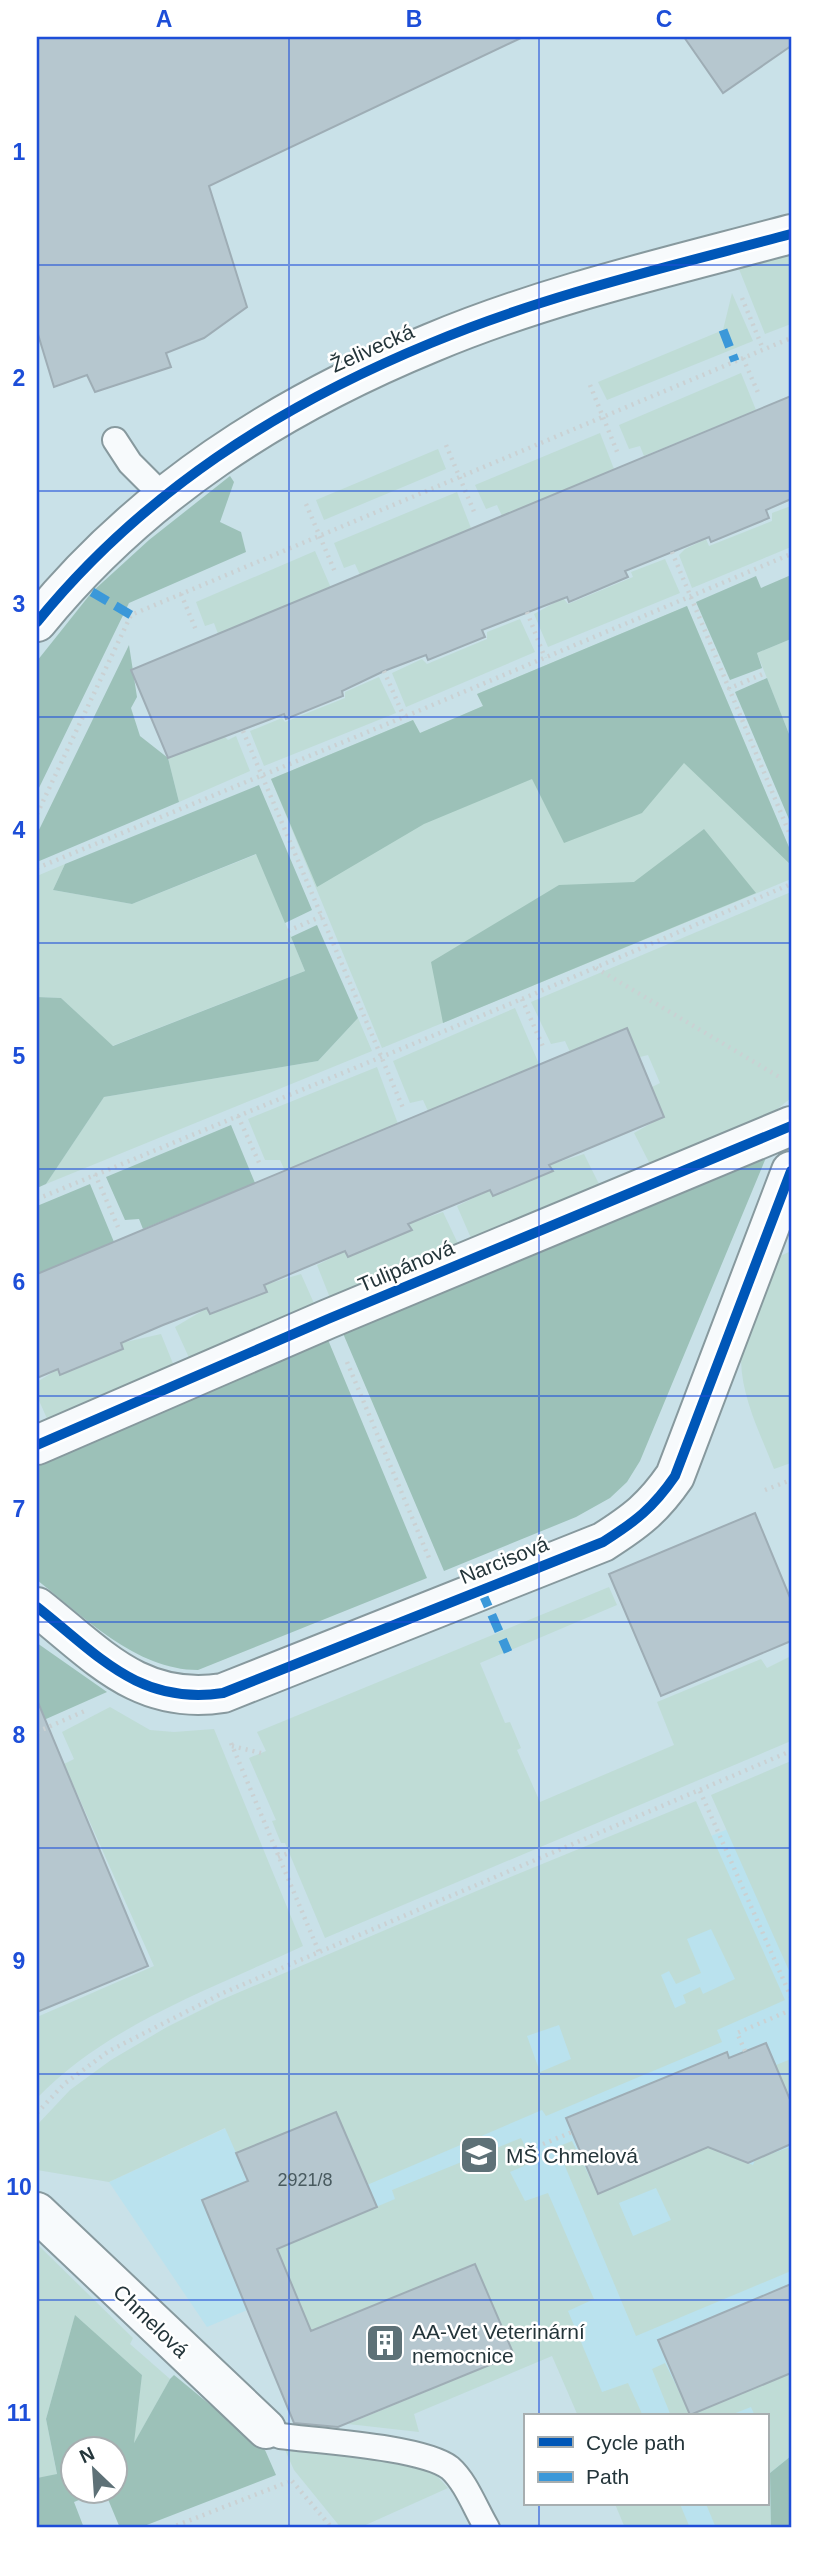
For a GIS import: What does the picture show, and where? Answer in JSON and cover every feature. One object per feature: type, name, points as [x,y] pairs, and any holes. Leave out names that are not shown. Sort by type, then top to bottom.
[{"type":"street","name":"Želivecká","points":[[37,622],[70,581],[164,497],[214,458],[288,410],[433,342],[552,300],[791,234]]},
{"type":"street","name":"Tulipánová","points":[[37,1446],[328,1319],[791,1126]]},
{"type":"street","name":"Narcisová","points":[[37,1607],[120,1674],[163,1692],[199,1697],[223,1693],[603,1542],[657,1502],[675,1476],[791,1171]]},
{"type":"street","name":"Chmelová","points":[[37,2212],[228,2396],[266,2429]]},
{"type":"lane","points":[[115,440],[130,463],[164,497]]},
{"type":"lane","points":[[266,2429],[280,2436],[408,2453],[441,2462],[452,2470],[461,2482],[487,2528]]},
{"type":"path","points":[[740,295],[764,349]]},
{"type":"path","points":[[37,814],[131,615],[791,338]]},
{"type":"path","points":[[743,358],[759,395]]},
{"type":"path","points":[[590,385],[618,454]]},
{"type":"path","points":[[446,445],[475,514]]},
{"type":"path","points":[[306,504],[335,572]]},
{"type":"path","points":[[672,552],[791,838]]},
{"type":"path","points":[[37,868],[404,718],[791,554]]},
{"type":"path","points":[[181,594],[196,630]]},
{"type":"path","points":[[527,612],[545,658]]},
{"type":"path","points":[[384,671],[404,718]]},
{"type":"path","points":[[729,689],[765,673]]},
{"type":"path","points":[[243,731],[403,1108]]},
{"type":"path","points":[[37,1199],[522,999],[791,884]]},
{"type":"path","points":[[288,931],[323,916]]},
{"type":"path","points":[[595,967],[791,1084]]},
{"type":"path","points":[[522,999],[544,1049]]},
{"type":"path","points":[[238,1116],[261,1167]]},
{"type":"path","points":[[95,1174],[118,1227]]},
{"type":"path","points":[[328,1319],[448,1604]]},
{"type":"path","points":[[765,1490],[791,1480]]},
{"type":"path","points":[[37,1732],[97,1705]]},
{"type":"path","points":[[229,1737],[319,1952]]},
{"type":"path","points":[[232,1746],[261,1753]]},
{"type":"path","points":[[37,2113],[64,2084],[109,2051],[223,1993],[791,1751]]},
{"type":"path","points":[[700,1791],[791,1997]]},
{"type":"path","points":[[278,1857],[289,1853]]},
{"type":"path","points":[[745,2052],[737,2034],[791,2010]]},
{"type":"path","points":[[543,2144],[572,2132]]},
{"type":"path","points":[[170,2528],[292,2481],[332,2528]]},
{"type":"shaded area","name":"MŠ Chmelová","points":[[791,1803],[791,2528],[644,2528],[635,2506],[768,2506],[768,2414],[597,2414],[507,2200],[207,2327],[109,2182],[226,2128],[711,1836]]},
{"type":"green space","points":[[791,254],[791,324],[765,334],[739,269]]},
{"type":"green space","points":[[732,293],[753,341],[607,400],[598,382],[723,330]]},
{"type":"green space","points":[[741,373],[756,410],[644,456],[640,446],[629,449],[619,425]]},
{"type":"green space","points":[[600,433],[614,469],[502,516],[497,505],[486,509],[475,485]]},
{"type":"green space","points":[[438,449],[446,469],[324,520],[316,500]]},
{"type":"green space","points":[[230,476],[234,482],[220,522],[241,532],[246,552],[129,603],[37,792],[37,661],[92,592],[149,540]]},
{"type":"green space","points":[[457,492],[471,528],[360,575],[355,564],[344,568],[334,543]]},
{"type":"green space","points":[[791,506],[791,547],[692,588],[679,555],[685,549],[706,539],[709,546],[772,521],[772,513]]},
{"type":"green space","points":[[315,551],[331,588],[218,634],[214,623],[205,626],[196,602]]},
{"type":"green space","points":[[665,559],[680,593],[548,647],[534,614],[563,598],[568,604],[633,577],[631,572]]},
{"type":"green space","points":[[791,575],[791,639],[757,653],[762,668],[730,680],[696,602],[756,576],[761,588]]},
{"type":"green space","points":[[687,606],[791,852],[791,879],[382,1048],[271,779],[413,720],[420,733],[483,706],[477,694]]},
{"type":"green space","points":[[687,606],[791,852],[791,865],[684,763],[642,813],[564,843],[532,779],[424,824],[317,887],[271,779],[413,720],[420,733],[483,706],[477,694]]},
{"type":"green space","points":[[520,619],[535,652],[406,707],[392,673],[422,659],[427,664],[487,639],[487,632]]},
{"type":"green space","points":[[791,639],[791,739],[757,653]]},
{"type":"green space","points":[[129,645],[137,697],[131,708],[140,736],[168,758],[179,802],[37,862],[37,834]]},
{"type":"green space","points":[[379,677],[396,713],[264,766],[250,731],[282,718],[285,722],[345,698],[345,692]]},
{"type":"green space","points":[[767,678],[791,739],[791,824],[735,692]]},
{"type":"green space","points":[[236,736],[250,771],[179,802],[168,758],[225,737],[228,740]]},
{"type":"green space","points":[[259,785],[312,910],[285,923],[256,854],[132,904],[53,890],[65,864]]},
{"type":"green space","points":[[704,829],[756,893],[443,1023],[431,962],[559,885],[634,882]]},
{"type":"green space","points":[[257,854],[305,971],[112,1046],[61,998],[37,997],[37,876],[65,864],[53,890],[132,904]]},
{"type":"green space","points":[[791,892],[791,1098],[750,1131],[653,1170],[634,1133],[664,1116],[652,1087],[660,1083],[648,1055],[640,1057],[627,1028],[570,1052],[565,1041],[551,1044],[531,1002]]},
{"type":"green space","points":[[317,925],[358,1018],[318,1061],[104,1097],[46,1184],[37,1188],[37,997],[61,998],[113,1046],[305,971],[291,937]]},
{"type":"green space","points":[[515,1008],[539,1064],[428,1111],[423,1100],[410,1103],[393,1061]]},
{"type":"green space","points":[[358,1018],[372,1051],[46,1184],[104,1097],[318,1061]]},
{"type":"green space","points":[[377,1067],[398,1124],[285,1171],[280,1160],[265,1160],[248,1119]]},
{"type":"green space","points":[[231,1125],[255,1183],[143,1229],[139,1219],[125,1220],[106,1177]]},
{"type":"green space","points":[[770,1148],[640,1461],[627,1482],[610,1498],[576,1517],[444,1571],[342,1331]]},
{"type":"green space","points":[[584,1154],[602,1190],[474,1245],[457,1206],[490,1190],[494,1196],[552,1171],[549,1165]]},
{"type":"green space","points":[[90,1184],[114,1242],[37,1274],[37,1206]]},
{"type":"green space","points":[[443,1212],[461,1250],[332,1303],[317,1265],[345,1251],[349,1257],[411,1230],[408,1224]]},
{"type":"green space","points":[[791,1251],[791,1463],[774,1469],[748,1403],[741,1361],[744,1336],[774,1259]]},
{"type":"green space","points":[[301,1274],[317,1310],[191,1362],[175,1327],[207,1308],[210,1313],[266,1291],[264,1285]]},
{"type":"green space","points":[[161,1334],[176,1371],[49,1423],[37,1396],[37,1382],[58,1369],[61,1375],[123,1349],[121,1343]]},
{"type":"green space","points":[[326,1335],[427,1578],[198,1670],[175,1668],[132,1651],[92,1624],[37,1580],[37,1456]]},
{"type":"green space","points":[[609,1587],[617,1605],[480,1663],[505,1723],[510,1722],[521,1748],[517,1750],[540,1802],[674,1745],[657,1702],[761,1659],[767,1668],[791,1656],[791,1741],[325,1938],[285,1843],[281,1843],[272,1821],[276,1820],[249,1758],[266,1751],[257,1732]]},
{"type":"green space","points":[[37,1643],[107,1692],[37,1723]]},
{"type":"green space","points":[[110,1707],[150,1730],[174,1732],[214,1729],[303,1946],[162,2010],[96,2049],[65,2072],[37,2098],[37,2017],[154,1966],[64,1764],[74,1759],[62,1732]]},
{"type":"green space","points":[[791,1761],[791,1975],[711,1795]]},
{"type":"green space","points":[[696,1801],[785,2000],[717,2030],[722,2042],[546,2116],[542,2110],[367,2185],[336,2112],[236,2153],[225,2128],[109,2182],[37,2170],[37,2125],[70,2090],[111,2060],[167,2027],[221,2000]],"holes":[[[711,1929],[735,1979],[703,1994],[700,1987],[683,1995],[686,2003],[675,2008],[661,1975],[669,1971],[676,1984],[701,1973],[687,1939]],[[559,2025],[571,2059],[540,2072],[527,2036]]]},
{"type":"green space","points":[[791,2059],[791,2102],[776,2065]]},
{"type":"green space","points":[[755,2127],[767,2155],[791,2147],[791,2271],[636,2336],[557,2147],[572,2141],[598,2194]],"holes":[[[742,2143],[759,2150],[753,2165],[735,2158]],[[656,2188],[671,2220],[633,2236],[619,2203]]]},
{"type":"green space","points":[[521,2138],[533,2162],[510,2172],[525,2201],[548,2193],[594,2299],[568,2311],[602,2392],[628,2383],[642,2414],[577,2414],[552,2356],[414,2414],[419,2432],[348,2424],[514,2355],[475,2264],[310,2331],[276,2249],[395,2199],[392,2190]]},
{"type":"green space","points":[[37,2244],[133,2338],[130,2344],[170,2379],[133,2445],[142,2375],[75,2316],[46,2419],[57,2475],[37,2478]]},
{"type":"green space","points":[[75,2315],[142,2375],[134,2443],[174,2375],[265,2450],[276,2475],[139,2528],[120,2528],[111,2506],[130,2506],[130,2436],[60,2436],[60,2506],[76,2506],[84,2528],[37,2528],[37,2478],[57,2474],[46,2419]]},
{"type":"green space","points":[[665,2363],[690,2414],[670,2414],[652,2369]]},
{"type":"green space","points":[[791,2373],[791,2456],[770,2473],[771,2528],[716,2528],[707,2506],[768,2506],[768,2414],[754,2414],[751,2407],[733,2414],[693,2414]]},
{"type":"green space","points":[[285,2450],[428,2466],[448,2488],[359,2528],[341,2528],[294,2470]]},
{"type":"green space","points":[[791,2456],[791,2528],[771,2528],[770,2473]]},
{"type":"green space","points":[[616,2506],[681,2506],[690,2528],[625,2528]]},
{"type":"building","points":[[37,37],[523,37],[209,186],[247,307],[204,338],[166,353],[171,367],[95,392],[87,375],[54,387],[37,331]]},
{"type":"building","points":[[684,37],[791,37],[791,46],[723,93]]},
{"type":"building","points":[[791,396],[791,499],[766,510],[769,518],[711,542],[709,537],[625,571],[628,577],[569,602],[567,597],[482,630],[485,637],[428,660],[426,655],[384,671],[342,691],[343,696],[286,719],[284,714],[168,758],[131,670]]},
{"type":"building","points":[[627,1028],[664,1117],[549,1165],[553,1171],[493,1196],[490,1190],[408,1224],[412,1230],[348,1257],[345,1251],[264,1285],[267,1292],[210,1314],[207,1308],[121,1343],[123,1349],[60,1375],[58,1369],[37,1378],[37,1274]]},
{"type":"building","points":[[755,1513],[791,1600],[791,1641],[661,1696],[609,1574]]},
{"type":"building","points":[[37,1700],[148,1966],[37,2012]]},
{"type":"building","points":[[766,2043],[791,2102],[791,2144],[748,2163],[708,2147],[598,2194],[566,2118],[727,2052],[729,2058]]},
{"type":"building","points":[[336,2112],[377,2207],[277,2249],[311,2331],[475,2264],[514,2355],[338,2427],[294,2423],[202,2200],[248,2181],[236,2153]]},
{"type":"building","points":[[791,2284],[791,2373],[690,2414],[658,2340]]},
{"type":"marked path","points":[[723,330],[735,361]]},
{"type":"marked path","points":[[92,592],[131,615]]},
{"type":"marked path","points":[[481,1590],[508,1652]]},
{"type":"cycle path","points":[[37,622],[121,533],[167,494],[216,458],[320,395],[431,343],[519,310],[609,282],[791,234]]},
{"type":"cycle path","points":[[37,1445],[328,1319],[791,1126]]},
{"type":"cycle path","points":[[37,1607],[100,1658],[143,1684],[167,1692],[193,1695],[223,1693],[603,1542],[643,1513],[675,1476],[791,1171]]},
{"type":"place","name":"MŠ Chmelová","points":[[479,2155]]},
{"type":"place","name":"AA-Vet Veterinární nemocnice","points":[[385,2343]]}]
